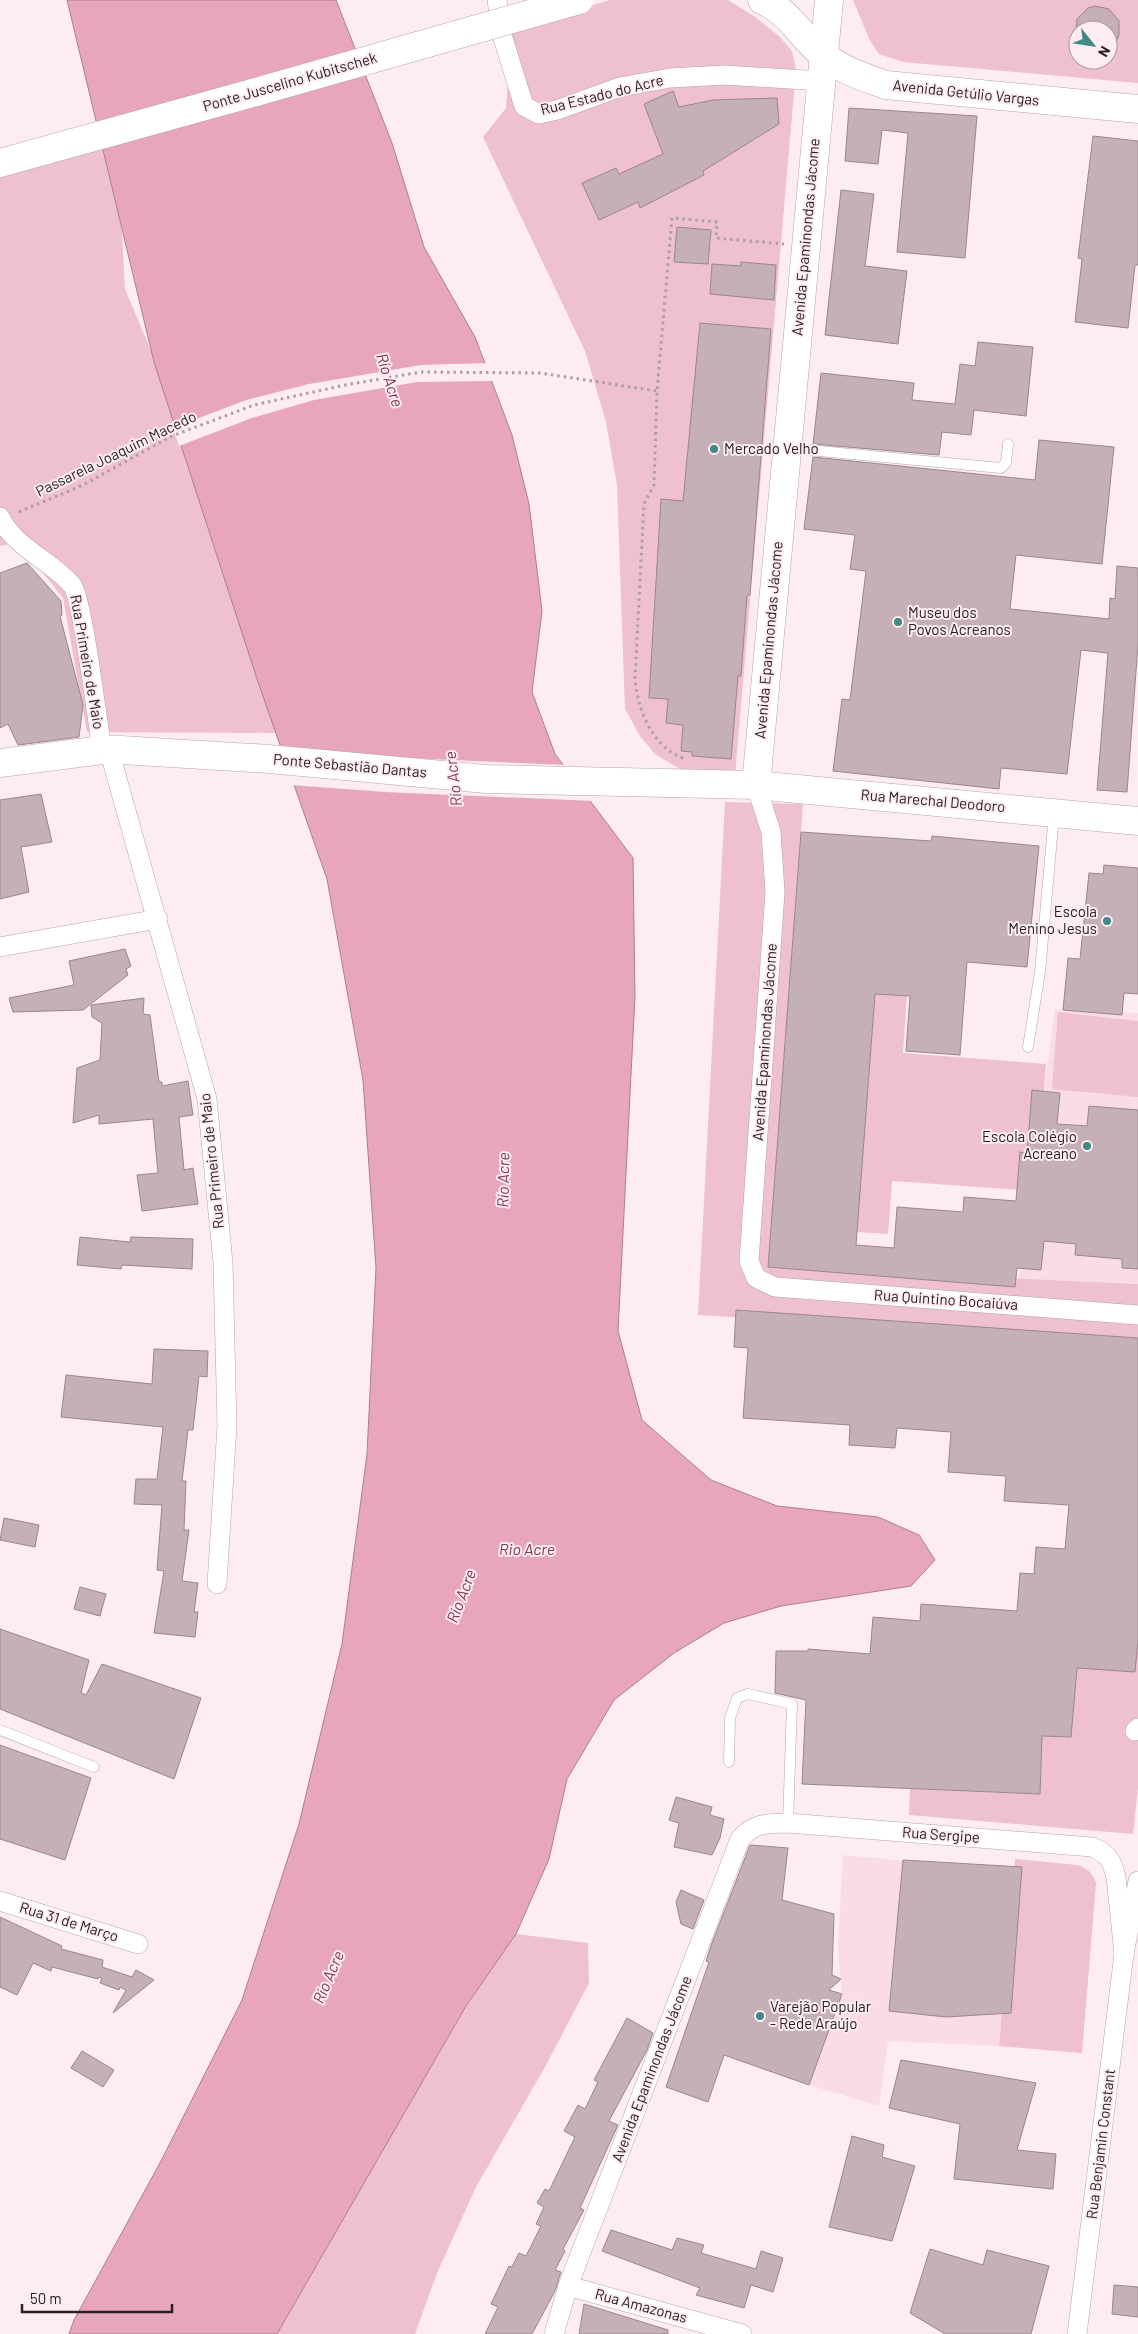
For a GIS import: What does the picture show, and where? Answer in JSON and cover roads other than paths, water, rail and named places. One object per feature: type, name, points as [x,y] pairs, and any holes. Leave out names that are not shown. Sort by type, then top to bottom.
[{"type":"main road","name":"Ponte Juscelino Kubitschek","points":[[0,163],[579,0]]},
{"type":"main road","name":"Avenida Getúlio Vargas","points":[[762,0],[788,16],[822,54],[852,73],[886,85],[1138,109]]},
{"type":"main road","name":"Avenida Epaminondas Jácome","points":[[756,785],[822,54],[829,0]]},
{"type":"main road","name":"Ponte Sebastião Dantas","points":[[0,763],[111,750],[269,759],[486,779],[728,784]]},
{"type":"main road","name":"Rua Marechal Deodoro","points":[[728,784],[756,785],[1138,821]]},
{"type":"street","name":"Rua Estado do Acre","points":[[497,0],[502,35],[524,106],[539,114],[557,110],[620,87],[670,78],[724,75],[821,81]]},
{"type":"street","name":"Rua Primeiro de Maio","points":[[0,519],[7,538],[74,586],[111,750],[207,1099],[223,1263],[227,1426],[217,1584]]},
{"type":"street","name":"Avenida Epaminondas Jácome","points":[[756,785],[771,832],[775,892],[749,1261],[756,1278]]},
{"type":"street","points":[[0,947],[158,919]]},
{"type":"street","name":"Rua Quintino Bocaiúva","points":[[756,1278],[776,1287],[1138,1315]]},
{"type":"street","name":"Avenida Epaminondas Jácome","points":[[554,2334],[568,2286],[740,1839],[748,1830],[780,1823]]},
{"type":"street","name":"Rua Sergipe","points":[[780,1823],[1092,1847],[1108,1856]]},
{"type":"street","name":"Rua Benjamin Constant","points":[[1108,1856],[1116,1877],[1124,1954]]},
{"type":"street","name":"Rua Benjamin Constant","points":[[1077,2334],[1124,1954],[1138,1881]]},
{"type":"street","name":"Rua 31 de Março","points":[[0,1901],[138,1944]]},
{"type":"street","name":"Rua Amazonas","points":[[568,2286],[742,2334]]},
{"type":"lane","points":[[786,448],[1000,468],[1006,463],[1008,444]]},
{"type":"lane","points":[[1028,1046],[1040,972],[1054,813]]},
{"type":"lane","points":[[729,1762],[730,1718],[737,1698],[748,1694],[792,1704],[780,1823]]},
{"type":"lane","points":[[0,1730],[94,1767]]},
{"type":"water","name":"Rio Acre","points":[[67,0],[336,0],[392,143],[424,247],[475,337],[512,435],[529,504],[542,611],[532,692],[555,754],[633,858],[635,996],[618,1331],[642,1420],[711,1480],[777,1506],[878,1517],[919,1535],[935,1560],[911,1586],[781,1606],[724,1623],[674,1653],[614,1700],[567,1779],[549,1859],[516,1934],[466,2006],[277,2334],[69,2334],[74,2320],[161,2161],[242,2000],[299,1824],[342,1644],[367,1454],[376,1268],[363,1080],[327,879],[258,682],[154,362]]},
{"type":"place","name":"Mercado Velho","points":[[714,449]]},
{"type":"place","name":"Museu dos Povos Acreanos","points":[[898,622]]},
{"type":"place","name":"Escola Menino Jesus","points":[[1107,921]]},
{"type":"place","name":"Escola Colégio Acreano","points":[[1087,1146]]},
{"type":"place","name":"Varejão Popular - Rede Araújo","points":[[760,2016]]},
{"type":"water label","name":"Río Acre","points":[[390,380]]},
{"type":"water label","name":"Río Acre","points":[[453,779]]},
{"type":"water label","name":"Río Acre","points":[[503,1180]]},
{"type":"water label","name":"Río Acre","points":[[461,1596]]},
{"type":"water label","name":"Río Acre","points":[[328,1977]]}]
